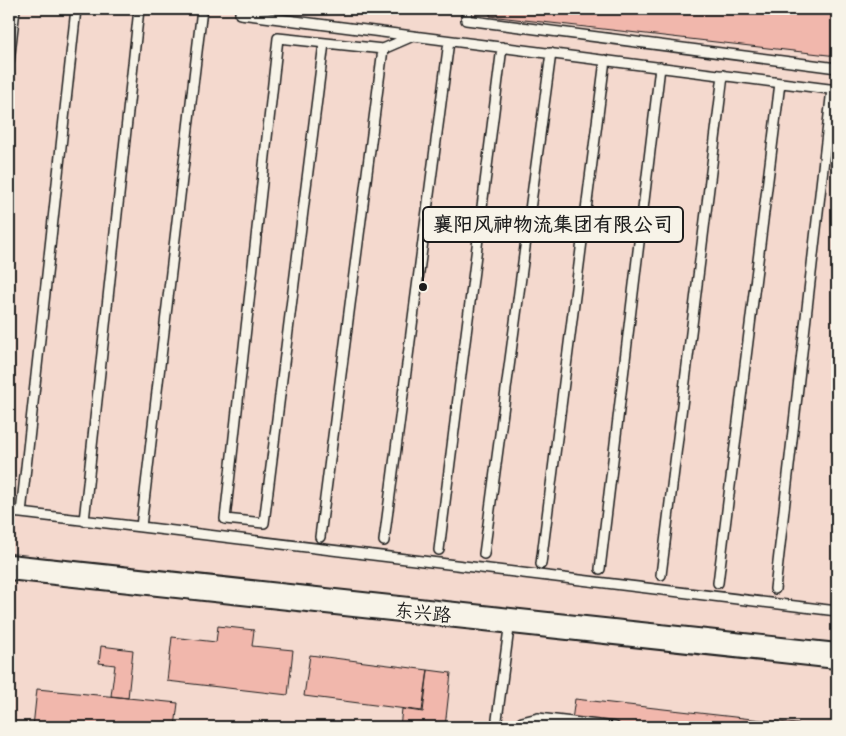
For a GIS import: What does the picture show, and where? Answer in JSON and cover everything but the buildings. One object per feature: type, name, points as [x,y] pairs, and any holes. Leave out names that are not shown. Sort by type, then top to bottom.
[{"type":"street","name":"东兴路","points":[[9,567],[837,656]]},
{"type":"lane","points":[[9,62],[15,9]]},
{"type":"lane","points":[[21,513],[76,9]]},
{"type":"lane","points":[[84,521],[139,9]]},
{"type":"lane","points":[[141,528],[202,9]]},
{"type":"lane","points":[[240,9],[240,14],[834,90],[775,589]]},
{"type":"lane","points":[[467,9],[466,20],[837,68]]},
{"type":"lane","points":[[324,43],[264,523],[225,519],[278,38],[383,49],[413,36]]},
{"type":"lane","points":[[384,541],[449,40]]},
{"type":"lane","points":[[439,550],[502,47]]},
{"type":"lane","points":[[320,537],[383,49]]},
{"type":"lane","points":[[484,554],[551,54]]},
{"type":"lane","points":[[541,564],[605,60]]},
{"type":"lane","points":[[600,568],[660,68]]},
{"type":"lane","points":[[661,574],[723,76]]},
{"type":"lane","points":[[718,583],[780,82]]},
{"type":"lane","points":[[9,512],[837,611]]},
{"type":"lane","points":[[496,727],[510,621]]},
{"type":"lane","points":[[517,727],[522,722],[538,718],[575,725],[615,727]]},
{"type":"shaded area","points":[[9,9],[837,9],[837,727],[9,727]]},
{"type":"green space","points":[[317,9],[367,9],[367,15]]},
{"type":"place","name":"襄阳风神物流集团有限公司","points":[[423,287]]}]
